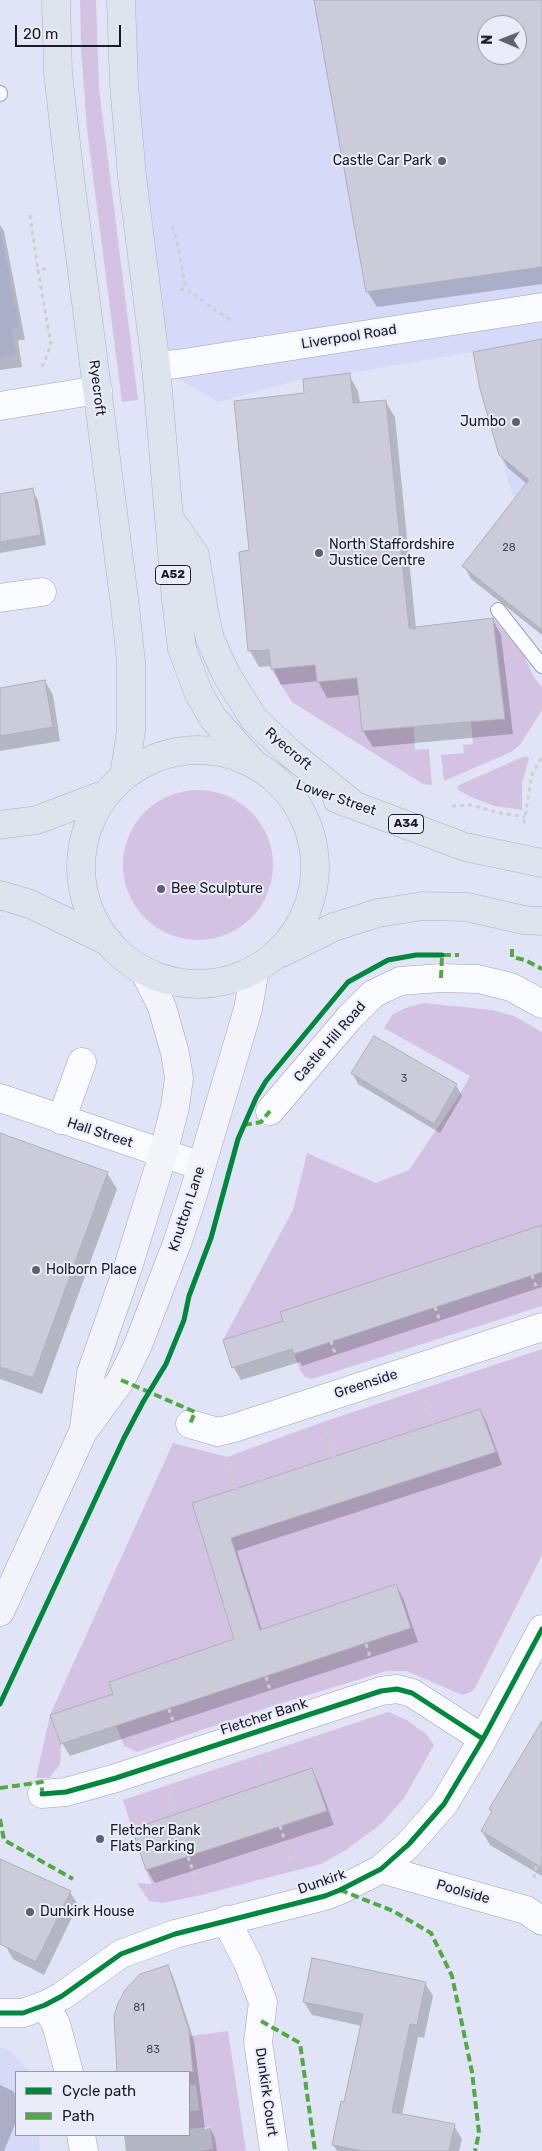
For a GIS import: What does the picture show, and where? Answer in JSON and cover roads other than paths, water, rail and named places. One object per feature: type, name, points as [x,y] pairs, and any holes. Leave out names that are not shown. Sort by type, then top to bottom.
[{"type":"highway","name":"Ryecroft","points":[[56,0],[58,73],[131,662],[131,731],[116,785]]},
{"type":"highway","name":"A52","points":[[121,0],[124,84],[131,167],[156,366],[182,649],[199,694],[213,718],[263,770]]},
{"type":"highway","name":"Ryecroft","points":[[169,518],[195,555],[202,606],[210,639],[227,676],[254,719],[290,752],[354,805]]},
{"type":"highway","name":"Lower Street","points":[[116,785],[150,761],[164,755],[186,750],[210,750],[224,753],[263,770],[465,848],[542,863]]},
{"type":"highway","points":[[263,770],[288,792],[301,811],[310,832],[315,862],[315,877],[311,900],[302,921],[290,940],[264,963]]},
{"type":"highway","points":[[0,825],[37,820],[116,785]]},
{"type":"highway","points":[[116,785],[95,812],[86,833],[82,856],[82,879],[87,902],[96,923],[109,942],[125,958],[144,971],[165,979],[181,982],[211,983],[234,979],[334,927],[378,913],[424,906],[466,907],[524,920],[542,921]]},
{"type":"highway","points":[[0,895],[30,904],[109,942]]},
{"type":"main road","name":"Knutton Lane","points":[[2,1605],[83,1432],[121,1380],[138,1345],[177,1243],[248,1009],[264,963]]},
{"type":"main road","name":"Knutton Lane","points":[[83,1432],[91,1373],[128,1267],[164,1154],[175,1107],[179,1078],[175,1053],[162,1007],[144,971]]},
{"type":"street","name":"Liverpool Road","points":[[156,366],[542,307]]},
{"type":"street","points":[[0,406],[98,390]]},
{"type":"street","points":[[0,598],[42,592]]},
{"type":"street","name":"Castle Hill Road","points":[[270,1112],[349,1018],[373,994],[400,981],[441,978],[478,979],[511,988],[542,1004]]},
{"type":"street","points":[[61,1120],[82,1062]]},
{"type":"street","name":"Hall Street","points":[[0,1098],[201,1166]]},
{"type":"street","name":"Greenside","points":[[190,1424],[218,1432],[234,1428],[542,1327]]},
{"type":"street","name":"Dunkirk","points":[[0,2013],[23,2013],[45,2005],[62,1996],[121,1954],[175,1934],[340,1890],[381,1869],[409,1844],[444,1804],[483,1739],[542,1629]]},
{"type":"street","name":"Fletcher Bank","points":[[42,1794],[66,1792],[116,1778],[381,1691],[397,1689],[412,1692],[483,1739]]},
{"type":"street","name":"Poolside","points":[[381,1869],[526,1910],[542,1921]]},
{"type":"street","name":"Dunkirk Court","points":[[219,1922],[248,1963],[263,2002],[258,2042],[274,2151]]},
{"type":"street","points":[[45,2005],[56,2024],[70,2071]]},
{"type":"street","points":[[81,2136],[84,2151]]},
{"type":"lane","points":[[498,610],[542,666]]},
{"type":"place","name":"Castle Car Park","points":[[442,161]]},
{"type":"place","name":"Jumbo","points":[[516,422]]},
{"type":"place","name":"North Staffordshire Justice Centre","points":[[319,553]]},
{"type":"place","name":"Bee Sculpture","points":[[161,889]]},
{"type":"place","name":"Holborn Place","points":[[36,1270]]},
{"type":"place","name":"Fletcher Bank Flats Parking","points":[[100,1839]]},
{"type":"place","name":"Dunkirk House","points":[[30,1912]]}]
